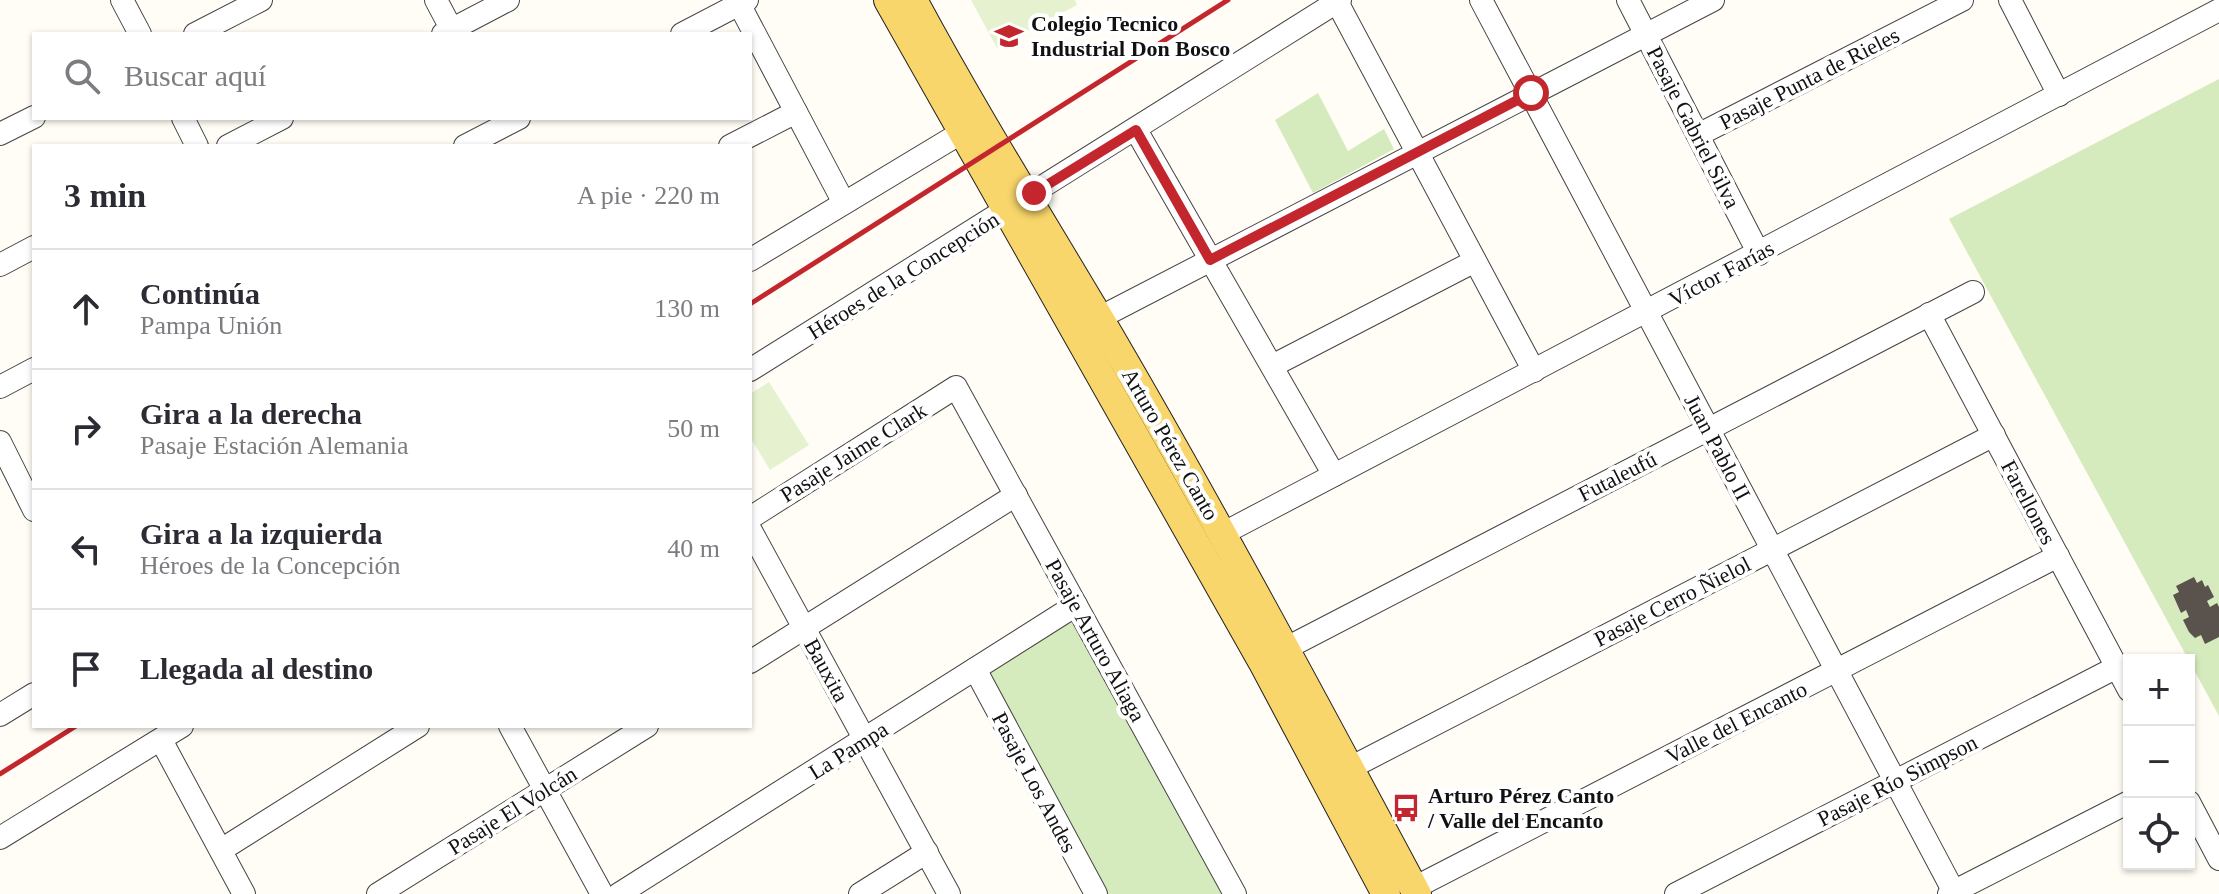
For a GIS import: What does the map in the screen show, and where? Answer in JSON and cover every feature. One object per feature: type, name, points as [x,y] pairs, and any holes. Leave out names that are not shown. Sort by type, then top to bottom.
[{"type":"main road","name":"Arturo Pérez Canto","points":[[888,0],[1016,204],[1274,654],[1406,892]]},
{"type":"main road","name":"Arturo Pérez Canto","points":[[913,0],[969,127]]},
{"type":"main road","name":"Arturo Pérez Canto","points":[[1016,204],[1099,318],[1222,534],[1274,654],[1350,768],[1406,892]]},
{"type":"street","points":[[122,0],[139,32]]},
{"type":"street","points":[[199,32],[261,0]]},
{"type":"street","points":[[436,0],[449,32],[508,0]]},
{"type":"street","name":"Juan Pablo II","points":[[1481,0],[1953,893]]},
{"type":"street","name":"Pasaje Gabriel Silva","points":[[1628,0],[1759,254]]},
{"type":"street","points":[[1099,318],[1713,0]]},
{"type":"street","name":"Pasaje Punta de Rieles","points":[[1698,135],[1962,0]]},
{"type":"street","points":[[2010,0],[2059,95]]},
{"type":"street","points":[[686,32],[741,1],[844,203]]},
{"type":"street","points":[[1339,1],[1534,371]]},
{"type":"street","name":"Héroes de la Concepción","points":[[752,369],[1339,1]]},
{"type":"street","name":"Víctor Farías","points":[[1222,534],[2219,10]]},
{"type":"street","points":[[734,144],[796,112]]},
{"type":"street","points":[[0,134],[32,118]]},
{"type":"street","points":[[184,120],[196,144]]},
{"type":"street","points":[[232,144],[278,120]]},
{"type":"street","points":[[470,144],[508,127]]},
{"type":"street","points":[[752,259],[969,127]]},
{"type":"street","points":[[1136,130],[1334,475]]},
{"type":"street","points":[[0,265],[32,248]]},
{"type":"street","points":[[1272,366],[1475,261]]},
{"type":"street","name":"Futaleufú","points":[[1274,654],[1973,292]]},
{"type":"street","name":"Farellones","points":[[1929,314],[2123,678]]},
{"type":"street","points":[[0,387],[32,370]]},
{"type":"street","name":"Pasaje Arturo Aliaga","points":[[956,387],[1235,894]]},
{"type":"street","name":"Pasaje Jaime Clark","points":[[752,517],[956,387]]},
{"type":"street","name":"Pasaje Cerro Ñielol","points":[[1350,768],[1994,435]]},
{"type":"street","points":[[0,442],[32,505]]},
{"type":"street","points":[[752,661],[1016,495]]},
{"type":"street","name":"Bauxita","points":[[752,533],[949,894]]},
{"type":"street","name":"Valle del Encanto","points":[[1406,892],[2058,556]]},
{"type":"street","name":"La Pampa","points":[[619,894],[1076,605]]},
{"type":"street","name":"Pasaje Río Simpson","points":[[1676,894],[2117,667]]},
{"type":"street","name":"Pasaje Los Andes","points":[[975,669],[1096,894]]},
{"type":"street","points":[[0,715],[32,695]]},
{"type":"street","points":[[0,838],[179,728]]},
{"type":"street","points":[[221,850],[415,728]]},
{"type":"street","points":[[511,728],[602,894]]},
{"type":"street","name":"Pasaje El Volcán","points":[[378,894],[644,728]]},
{"type":"street","points":[[161,740],[244,894]]},
{"type":"street","points":[[1953,893],[2123,805]]},
{"type":"street","points":[[2195,813],[2219,859]]},
{"type":"street","points":[[860,894],[927,852]]},
{"type":"green space","points":[[971,0],[1075,0],[1077,5],[997,48]]},
{"type":"green space","points":[[2219,79],[2219,716],[2195,672],[2195,654],[2185,654],[1949,219]]},
{"type":"green space","points":[[1318,93],[1348,151],[1384,129],[1394,149],[1313,193],[1275,120]]},
{"type":"green space","points":[[769,382],[809,445],[770,470],[752,440],[752,393]]},
{"type":"green space","points":[[1078,616],[1228,894],[1099,894],[980,677]]},
{"type":"building","points":[[2194,577],[2197,583],[2202,580],[2205,587],[2208,585],[2214,597],[2207,601],[2210,607],[2217,603],[2219,607],[2219,637],[2205,644],[2201,635],[2195,638],[2189,632],[2183,620],[2189,617],[2186,610],[2181,613],[2173,595],[2179,592],[2176,586]]},
{"type":"railway","points":[[752,303],[1228,0]]},
{"type":"railway","points":[[0,774],[73,728]]},
{"type":"place","name":"Colegio Tecnico Industrial Don Bosco","points":[[1009,36]]},
{"type":"place","name":"Arturo Pérez Canto / Valle del Encanto","points":[[1406,808]]},
{"type":"route","points":[[1034,193],[1136,130],[1210,260],[1531,93]]}]
